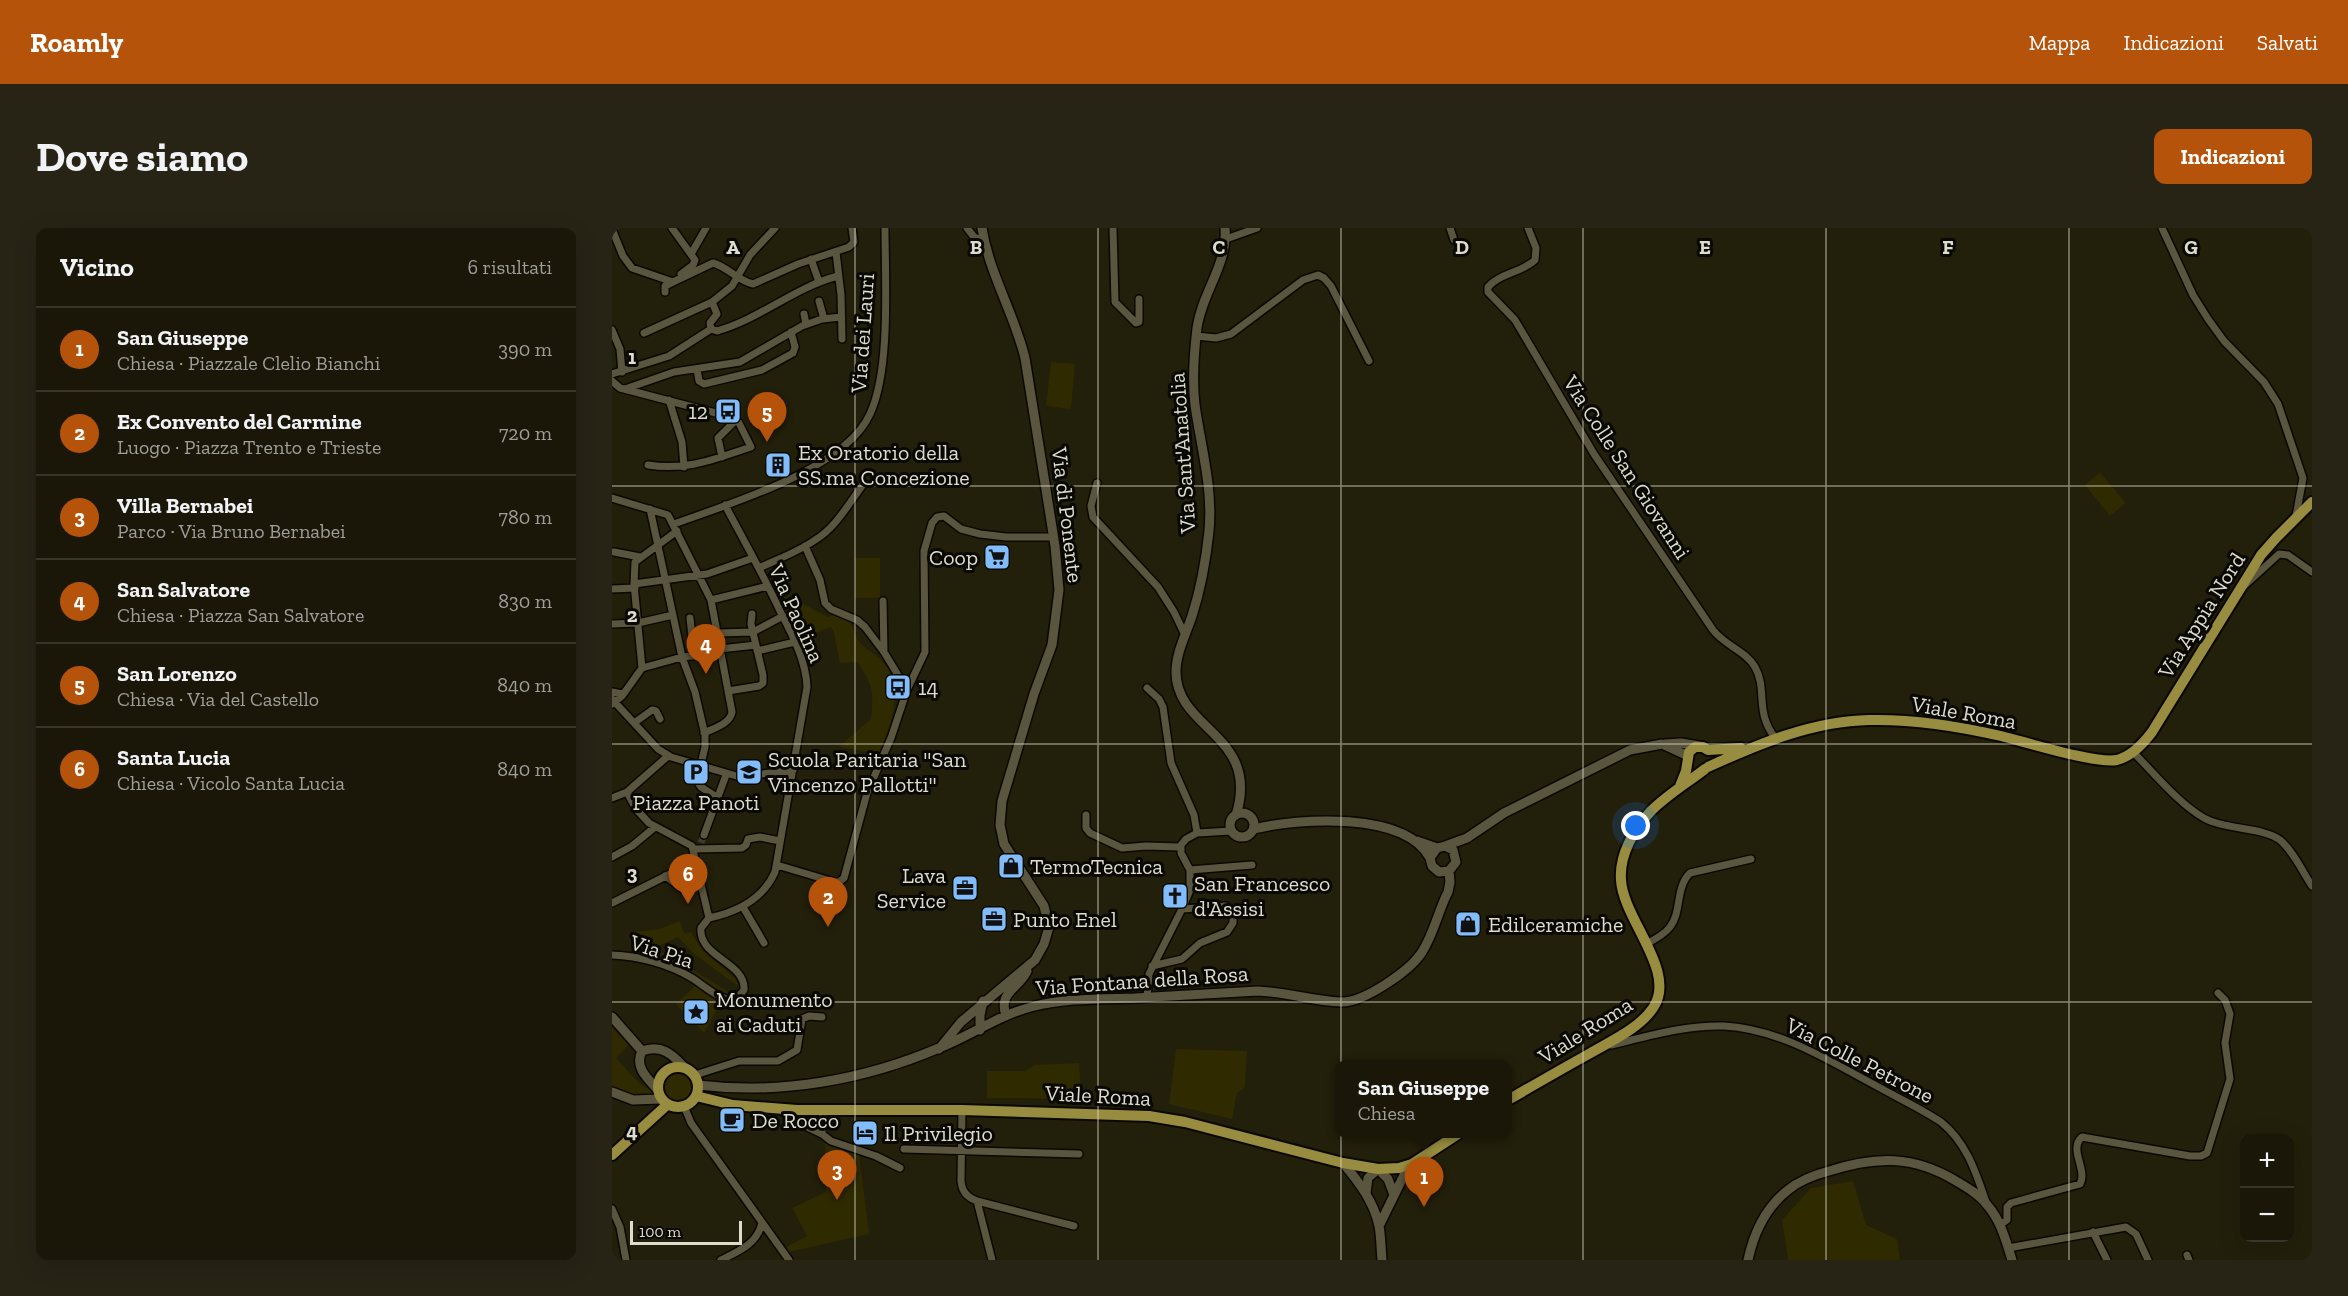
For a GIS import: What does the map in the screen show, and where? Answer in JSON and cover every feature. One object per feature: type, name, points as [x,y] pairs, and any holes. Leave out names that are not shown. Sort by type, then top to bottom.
[{"type":"main road","name":"Via di Ponente","points":[[981,228],[1019,334],[1025,358],[1054,537],[1059,586],[1054,637],[1034,694],[1000,815],[1000,830],[1004,844],[1038,896],[1049,921],[1042,949],[1028,967],[1023,978],[1005,997],[1003,1008],[1006,1016]]},
{"type":"main road","name":"Via Sant'Anatolia","points":[[1225,228],[1226,238],[1221,262],[1201,310],[1196,336],[1194,393],[1208,477],[1209,525],[1202,579],[1176,670],[1179,692],[1185,703],[1227,747],[1235,762],[1240,786],[1236,814],[1230,828]]},
{"type":"main road","name":"Via Appia Nord","points":[[2131,753],[2155,728],[2265,550],[2312,502]]},
{"type":"main road","name":"Viale Roma","points":[[1512,1098],[1639,1022],[1657,1002],[1660,989],[1659,980],[1622,889],[1622,866],[1628,846],[1642,823],[1665,798],[1706,768],[1776,739],[1838,723],[1890,720],[1971,730],[2101,760],[2117,760],[2131,753]]},
{"type":"main road","points":[[1430,858],[1441,847],[1467,838],[1504,813],[1616,756],[1641,747],[1662,744],[1682,743],[1703,748],[1711,760],[1706,768],[1694,769],[1688,758],[1662,744]]},
{"type":"main road","name":"Viale Roma","points":[[1703,748],[1755,746]]},
{"type":"main road","points":[[1679,789],[1692,749],[1703,748]]},
{"type":"main road","points":[[1230,828],[1237,837],[1245,837],[1252,821],[1240,786]]},
{"type":"main road","points":[[1236,814],[1267,826],[1315,821],[1350,821],[1391,830],[1415,841],[1453,850],[1456,862]]},
{"type":"main road","points":[[1415,841],[1427,852],[1432,866],[1439,872],[1449,871],[1456,862],[1467,838]]},
{"type":"main road","name":"Via Fontana della Rosa","points":[[697,1086],[761,1088],[840,1079],[888,1068],[939,1049],[1026,1008],[1056,1002],[1268,991],[1336,1002],[1357,1001],[1372,993],[1419,957],[1450,882],[1449,871]]},
{"type":"main road","name":"Via Fontana della Rosa","points":[[1439,872],[1443,884],[1443,901]]},
{"type":"main road","name":"Via di Ponente","points":[[939,1049],[954,1028],[983,1001],[1028,967]]},
{"type":"main road","points":[[980,1030],[983,1001]]},
{"type":"main road","points":[[612,1017],[642,1051]]},
{"type":"main road","points":[[612,1092],[637,1101],[662,1098],[684,1106],[691,1102],[697,1086],[684,1067],[667,1051],[656,1048],[642,1051]]},
{"type":"main road","points":[[642,1051],[639,1057],[640,1067],[662,1098]]},
{"type":"main road","points":[[662,1098],[658,1081],[663,1073],[670,1068],[684,1067]]},
{"type":"main road","name":"Viale Roma","points":[[697,1086],[720,1102],[779,1109],[962,1110],[1158,1117],[1343,1164],[1378,1169],[1409,1166],[1452,1138]]},
{"type":"main road","points":[[612,1155],[662,1098]]},
{"type":"main road","points":[[1748,1260],[1752,1240],[1759,1226],[1783,1194],[1804,1180],[1854,1164],[1892,1159],[1919,1163],[1953,1179],[1978,1196],[1987,1204],[2000,1225],[2012,1260]]},
{"type":"main road","points":[[1343,1164],[1366,1193],[1379,1226],[1382,1260]]},
{"type":"main road","points":[[1379,1226],[1409,1166]]},
{"type":"main road","points":[[1366,1193],[1368,1178],[1378,1169],[1388,1179],[1394,1195]]},
{"type":"street","points":[[672,228],[695,260],[695,263],[673,282]]},
{"type":"street","points":[[691,254],[706,228]]},
{"type":"street","points":[[644,333],[712,302],[731,288],[754,250],[775,228]]},
{"type":"street","points":[[665,292],[665,286],[713,263],[753,284],[853,244],[852,228]]},
{"type":"street","name":"Via dei Lauri","points":[[640,557],[675,527],[785,482],[810,469],[848,442],[867,421],[876,401],[880,377],[884,328],[885,228]]},
{"type":"street","points":[[967,228],[974,237],[984,241]]},
{"type":"street","points":[[1113,228],[1115,302],[1136,323],[1138,322],[1139,299]]},
{"type":"street","points":[[1226,238],[1257,228]]},
{"type":"street","points":[[1450,228],[1454,240]]},
{"type":"street","name":"Via Colle San Giovanni","points":[[1528,228],[1536,248],[1535,260],[1524,268],[1493,282],[1488,287],[1488,292],[1515,320],[1594,454],[1713,630],[1755,666],[1764,720],[1776,739]]},
{"type":"street","points":[[2162,228],[2193,295],[2208,319],[2224,341],[2264,382],[2278,404],[2303,478],[2295,518]]},
{"type":"street","points":[[612,229],[622,256],[632,268],[673,282]]},
{"type":"street","points":[[836,252],[842,339]]},
{"type":"street","points":[[811,259],[819,282]]},
{"type":"street","points":[[1196,336],[1216,338],[1231,334],[1305,278],[1318,275],[1331,286],[1369,361]]},
{"type":"street","points":[[711,329],[717,331],[744,322],[819,282],[838,276]]},
{"type":"street","points":[[819,301],[824,319]]},
{"type":"street","points":[[711,329],[710,323],[717,314],[712,302]]},
{"type":"street","points":[[804,314],[806,324]]},
{"type":"street","points":[[625,389],[663,375],[744,361],[806,324],[841,317]]},
{"type":"street","points":[[612,374],[669,356],[711,329]]},
{"type":"street","points":[[612,330],[620,349],[622,372]]},
{"type":"street","points":[[697,369],[699,381],[704,384],[769,368],[790,356],[794,351],[791,332]]},
{"type":"street","points":[[612,381],[617,387],[719,413],[736,420],[751,447],[684,467],[648,465]]},
{"type":"street","points":[[669,400],[682,442],[684,467]]},
{"type":"street","points":[[722,457],[718,438],[736,420]]},
{"type":"street","points":[[1096,483],[1091,509],[1094,520],[1158,587],[1172,608],[1185,635]]},
{"type":"street","points":[[759,568],[818,538],[832,525],[862,486]]},
{"type":"street","points":[[612,498],[666,514],[675,527],[711,600],[732,710],[730,718],[704,733]]},
{"type":"street","name":"Via Paolina","points":[[709,918],[728,914],[743,907],[767,886],[777,865],[807,687],[804,668],[795,642],[728,504]]},
{"type":"street","points":[[650,509],[667,578],[682,657],[696,697],[704,733],[705,744],[698,783],[718,798]]},
{"type":"street","points":[[777,865],[834,882],[841,881],[845,876],[867,793],[889,744],[909,686],[925,652],[924,551],[933,520],[944,516],[965,530],[989,536],[1054,537]]},
{"type":"street","points":[[805,546],[820,580],[825,603],[836,612],[862,624],[909,686]]},
{"type":"street","points":[[614,552],[640,557],[634,565],[634,586],[642,668]]},
{"type":"street","points":[[2239,589],[2251,581],[2279,554],[2288,555],[2312,572]]},
{"type":"street","points":[[612,588],[713,572],[753,558]]},
{"type":"street","points":[[711,600],[768,586]]},
{"type":"street","points":[[882,601],[884,652]]},
{"type":"street","points":[[728,691],[757,687],[763,682],[764,675],[750,622],[752,614]]},
{"type":"street","points":[[612,624],[638,623],[674,615]]},
{"type":"street","points":[[717,633],[753,632],[783,616]]},
{"type":"street","points":[[690,618],[694,656]]},
{"type":"street","points":[[793,770],[747,778],[726,775],[668,756],[658,749],[613,702],[623,694],[642,668],[682,657],[795,642]]},
{"type":"street","points":[[1147,688],[1159,699],[1163,707],[1170,759],[1194,815],[1197,833]]},
{"type":"street","points":[[612,692],[623,694]]},
{"type":"street","points":[[634,723],[651,710],[656,711],[660,719]]},
{"type":"street","points":[[2131,753],[2202,817],[2220,824],[2277,838],[2289,851],[2312,886]]},
{"type":"street","points":[[612,798],[627,792],[668,756]]},
{"type":"street","points":[[704,835],[726,775]]},
{"type":"street","points":[[627,792],[638,812],[655,827],[699,847],[742,848],[751,837],[780,841]]},
{"type":"street","points":[[1086,815],[1086,828],[1090,833],[1122,848],[1180,847]]},
{"type":"street","points":[[612,857],[628,849],[655,827]]},
{"type":"street","points":[[1147,997],[1148,978],[1152,966],[1190,890],[1190,870],[1180,847],[1186,838],[1197,833],[1230,828]]},
{"type":"street","points":[[699,847],[701,884],[709,918]]},
{"type":"street","points":[[1646,944],[1664,933],[1672,923],[1681,889],[1688,874],[1750,859]]},
{"type":"street","points":[[1190,870],[1252,865]]},
{"type":"street","points":[[612,893],[614,902],[682,868]]},
{"type":"street","points":[[665,876],[683,889]]},
{"type":"street","points":[[1152,966],[1182,959],[1200,943],[1227,932],[1232,926],[1233,912],[1226,906],[1182,909]]},
{"type":"street","points":[[743,907],[764,943]]},
{"type":"street","name":"Via Pia","points":[[612,955],[640,959],[670,968],[690,977],[721,997],[737,998],[744,990],[741,976],[702,939],[701,928],[709,918]]},
{"type":"street","points":[[2000,1225],[2007,1220],[2007,1207],[2011,1203],[2080,1184],[2082,1176],[2076,1147],[2082,1137],[2190,1156],[2201,1156],[2207,1153],[2230,1078],[2225,1043],[2230,1014],[2225,1000],[2218,993]]},
{"type":"street","points":[[697,1086],[743,1060],[778,1061],[797,1050],[802,1019],[809,1016],[822,1017]]},
{"type":"street","name":"Via Colle Petrone","points":[[1597,1049],[1669,1031],[1702,1027],[1748,1029],[1776,1036],[1827,1059],[1946,1126],[1967,1154],[1987,1204]]},
{"type":"street","points":[[684,1106],[691,1123],[789,1260]]},
{"type":"street","points":[[779,1109],[795,1121],[831,1141],[876,1156],[900,1168]]},
{"type":"street","points":[[822,1134],[823,1110]]},
{"type":"street","points":[[962,1110],[960,1150],[962,1189],[966,1196],[977,1201],[1074,1226]]},
{"type":"street","points":[[904,1149],[1079,1154]]},
{"type":"street","points":[[977,1201],[992,1260]]},
{"type":"street","points":[[612,1209],[620,1224],[626,1260]]},
{"type":"street","points":[[721,1260],[752,1243],[759,1234],[762,1223]]},
{"type":"street","points":[[2008,1248],[2121,1227],[2130,1229],[2139,1240],[2148,1260]]},
{"type":"street","points":[[2093,1232],[2107,1260]]},
{"type":"shaded area","points":[[1051,362],[1075,364],[1071,409],[1046,406]]},
{"type":"shaded area","points":[[2100,472],[2126,503],[2110,516],[2085,485]]},
{"type":"shaded area","points":[[855,558],[880,558],[880,598],[855,598]]},
{"type":"shaded area","points":[[777,597],[792,598],[828,617],[835,615],[850,621],[860,643],[880,659],[889,671],[895,694],[894,706],[892,719],[879,754],[839,747],[871,719],[871,689],[857,662],[840,663],[831,627],[815,633],[816,643],[800,645]]},
{"type":"shaded area","points":[[680,921],[684,934],[691,932],[703,951],[736,979],[739,987],[693,953],[678,937],[642,954],[635,932],[659,929]]},
{"type":"shaded area","points":[[664,952],[732,994],[723,995],[676,965],[655,960],[656,956]]},
{"type":"shaded area","points":[[695,986],[721,1003],[704,1033],[676,1004]]},
{"type":"shaded area","points":[[612,1028],[629,1045],[616,1058],[641,1085],[651,1089],[653,1096],[631,1096],[612,1087]]},
{"type":"shaded area","points":[[1176,1049],[1247,1051],[1245,1087],[1237,1093],[1232,1119],[1169,1104]]},
{"type":"shaded area","points":[[1079,1063],[1081,1099],[987,1098],[987,1071],[1025,1071],[1035,1065]]},
{"type":"shaded area","points":[[678,1072],[689,1076],[693,1087],[689,1098],[678,1102],[667,1098],[663,1087],[667,1076]]},
{"type":"shaded area","points":[[825,1141],[859,1153],[869,1234],[788,1252],[785,1248],[807,1236],[792,1208],[826,1192]]},
{"type":"shaded area","points":[[1853,1181],[1866,1225],[1897,1239],[1900,1260],[1788,1260],[1782,1220],[1811,1188]]},
{"type":"tunnel","points":[[701,843],[704,835]]},
{"type":"place","name":"12","points":[[728,411]]},
{"type":"place","name":"San Lorenzo","points":[[767,442]]},
{"type":"place","name":"Ex Oratorio della SS.ma Concezione","points":[[778,465]]},
{"type":"place","name":"Coop","points":[[997,557]]},
{"type":"place","name":"San Salvatore","points":[[706,674]]},
{"type":"place","name":"14","points":[[898,687]]},
{"type":"place","name":"Piazza Panoti","points":[[696,772]]},
{"type":"place","name":"Scuola Paritaria \"San Vincenzo Pallotti\"","points":[[749,772]]},
{"type":"place","name":"TermoTecnica","points":[[1011,866]]},
{"type":"place","name":"Lava Service","points":[[965,888]]},
{"type":"place","name":"San Francesco d'Assisi","points":[[1175,896]]},
{"type":"place","name":"Santa Lucia","points":[[688,904]]},
{"type":"place","name":"Punto Enel","points":[[994,919]]},
{"type":"place","name":"Edilceramiche","points":[[1468,924]]},
{"type":"place","name":"Ex Convento del Carmine","points":[[828,927]]},
{"type":"place","name":"Monumento ai Caduti","points":[[696,1012]]},
{"type":"place","name":"De Rocco","points":[[732,1120]]},
{"type":"place","name":"Il Privilegio","points":[[865,1133]]},
{"type":"place","name":"Villa Bernabei","points":[[837,1200]]},
{"type":"place","name":"San Giuseppe","points":[[1424,1207]]}]
